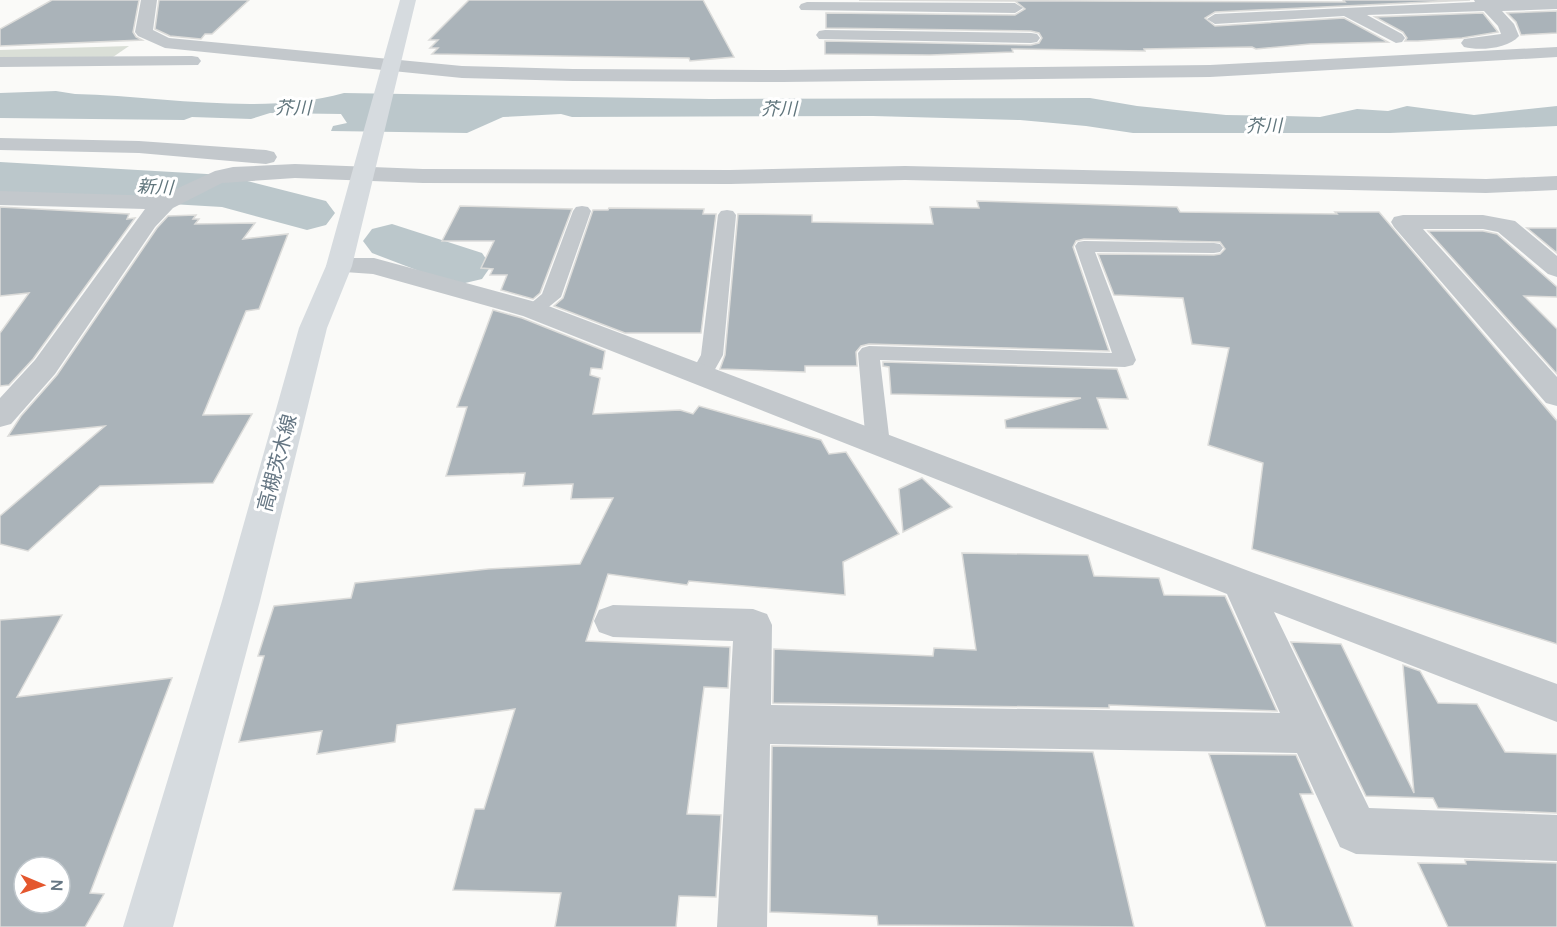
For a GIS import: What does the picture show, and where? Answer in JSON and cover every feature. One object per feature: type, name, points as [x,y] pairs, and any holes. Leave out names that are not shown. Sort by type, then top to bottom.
[{"type":"main road","name":"高槻茨木線","points":[[148,927],[241,601],[313,328],[339,266],[392,70],[408,0]]},
{"type":"street","points":[[148,0],[144,32],[165,43]]},
{"type":"street","points":[[1333,0],[1396,38]]},
{"type":"street","points":[[1408,0],[1422,9]]},
{"type":"street","points":[[1215,19],[1422,9],[1485,3],[1557,4]]},
{"type":"street","points":[[1485,3],[1506,24],[1521,29],[1554,53]]},
{"type":"street","points":[[807,6],[1018,4],[1034,49]]},
{"type":"street","points":[[1115,55],[1251,54],[1466,44],[1499,41],[1510,36],[1506,24]]},
{"type":"street","points":[[825,35],[1034,49]]},
{"type":"street","points":[[129,44],[165,43],[364,64],[392,70],[573,75],[1210,71],[1554,53]]},
{"type":"street","points":[[0,46],[77,44]]},
{"type":"street","points":[[830,74],[1034,49]]},
{"type":"street","points":[[0,62],[186,61],[339,69],[364,64]]},
{"type":"street","points":[[0,144],[139,147],[258,155],[291,162],[295,171]]},
{"type":"street","points":[[5,407],[45,367],[146,222],[165,203],[215,178],[233,174],[366,168],[730,177],[905,173],[1486,186],[1557,183]]},
{"type":"street","points":[[0,198],[165,203]]},
{"type":"street","points":[[1557,269],[1506,226],[1483,222],[1403,222],[1557,396]]},
{"type":"street","points":[[339,266],[374,266],[533,310],[1241,584],[1557,703]]},
{"type":"street","points":[[1241,584],[1356,831],[1557,838]]},
{"type":"street","points":[[613,621],[753,625],[742,927]]},
{"type":"street","points":[[749,724],[1311,733]]},
{"type":"lane","points":[[533,310],[551,297],[582,211]]},
{"type":"lane","points":[[701,375],[712,355],[728,214]]},
{"type":"lane","points":[[878,444],[869,353],[1125,360],[1084,246],[1214,248]]},
{"type":"shaded area","points":[[129,46],[113,57],[0,60],[0,50]]},
{"type":"water","name":"芥川","points":[[56,91],[246,104],[312,100],[344,93],[710,99],[1090,98],[1137,106],[1226,115],[1320,117],[1357,109],[1388,111],[1407,106],[1474,115],[1557,106],[1557,126],[1390,133],[1133,133],[1020,120],[873,116],[572,117],[561,114],[503,117],[467,133],[331,131],[333,126],[347,123],[341,114],[270,113],[251,119],[192,117],[184,120],[0,118],[0,93]]},
{"type":"building","points":[[52,0],[139,0],[133,32],[142,40],[0,46],[0,29]]},
{"type":"building","points":[[159,0],[249,0],[212,34],[205,34],[201,39],[170,36],[155,29]]},
{"type":"building","points":[[469,0],[703,0],[734,57],[690,61],[689,58],[432,54],[438,48],[430,48],[438,40],[429,40]]},
{"type":"building","points":[[859,0],[1345,2],[1343,0],[1470,0],[1215,12],[1205,18],[1215,26],[1344,18],[1388,42],[1310,44],[1256,49],[1252,47],[1144,49],[1145,51],[1012,49],[1013,52],[930,55],[825,54],[825,41],[1031,45],[1039,43],[1042,38],[1039,33],[1031,31],[826,28],[826,13],[1015,15],[1025,9],[1015,1]]},
{"type":"building","points":[[1557,11],[1557,33],[1521,35],[1516,22],[1507,13]]},
{"type":"building","points":[[1483,13],[1498,32],[1462,38],[1418,41],[1405,41],[1407,38],[1403,32],[1375,17]]},
{"type":"building","points":[[977,201],[1177,207],[1180,212],[1337,214],[1335,212],[1379,212],[1557,421],[1557,644],[1252,549],[1263,463],[1208,445],[1229,348],[1192,344],[1183,298],[1114,295],[1098,254],[1214,255],[1220,254],[1225,249],[1220,242],[1084,239],[1076,241],[1073,247],[1109,351],[869,344],[861,346],[856,352],[857,366],[805,366],[805,372],[720,369],[725,355],[738,214],[812,215],[812,222],[933,224],[930,207],[979,208]]},
{"type":"building","points":[[460,206],[572,209],[540,293],[533,299],[501,290],[507,275],[490,275],[493,269],[481,268],[494,241],[442,241]]},
{"type":"building","points":[[0,207],[129,214],[127,219],[135,218],[33,359],[9,385],[0,386],[0,333],[29,293],[0,296]]},
{"type":"building","points":[[609,208],[704,209],[703,214],[716,214],[701,333],[625,333],[554,306],[563,298],[593,210],[608,210]]},
{"type":"building","points":[[196,215],[193,219],[199,219],[195,224],[255,223],[243,239],[288,234],[259,309],[246,311],[203,415],[252,414],[213,483],[100,486],[28,551],[0,544],[0,516],[105,426],[8,436],[21,416],[57,375],[157,228],[168,216]]},
{"type":"building","points":[[1527,228],[1557,228],[1557,253]]},
{"type":"building","points":[[1428,231],[1483,231],[1497,234],[1557,287],[1557,297],[1524,296],[1557,329],[1557,374]]},
{"type":"building","points":[[493,310],[522,318],[605,351],[602,369],[591,368],[590,375],[600,378],[593,414],[680,410],[693,414],[699,406],[821,440],[829,454],[846,452],[899,534],[843,562],[845,595],[689,581],[687,585],[608,574],[586,641],[730,647],[728,688],[704,687],[687,814],[721,815],[716,897],[679,896],[676,927],[555,927],[561,893],[453,890],[475,809],[484,809],[515,709],[397,725],[395,742],[317,754],[322,731],[239,742],[264,656],[258,656],[274,606],[351,598],[355,583],[488,569],[580,564],[613,498],[571,499],[573,484],[523,486],[525,473],[446,476],[467,407],[457,407]]},
{"type":"building","points":[[883,362],[1117,369],[1128,399],[1097,398],[1108,429],[1006,428],[1005,420],[1081,398],[891,394],[889,367],[883,366]]},
{"type":"building","points":[[922,478],[952,507],[903,532],[899,489]]},
{"type":"building","points":[[962,553],[1088,555],[1094,576],[1159,578],[1164,595],[1225,596],[1277,711],[1109,705],[1109,708],[773,703],[774,649],[933,656],[934,648],[976,650]]},
{"type":"building","points":[[62,615],[17,697],[172,678],[90,893],[104,894],[85,927],[0,927],[0,620]]},
{"type":"building","points":[[1291,642],[1341,644],[1414,793],[1403,665],[1420,671],[1438,703],[1477,704],[1505,752],[1557,754],[1557,813],[1438,808],[1433,798],[1366,796]]},
{"type":"building","points":[[772,746],[1093,752],[1134,927],[878,925],[877,916],[770,912]]},
{"type":"building","points":[[1209,754],[1296,755],[1313,794],[1300,794],[1353,927],[1266,927]]},
{"type":"building","points":[[1465,860],[1557,863],[1557,927],[1448,927],[1418,863],[1466,864]]},
{"type":"waterway","name":"新川","points":[[0,178],[224,191],[307,213]]},
{"type":"waterway","name":"新川","points":[[392,241],[461,266]]}]
